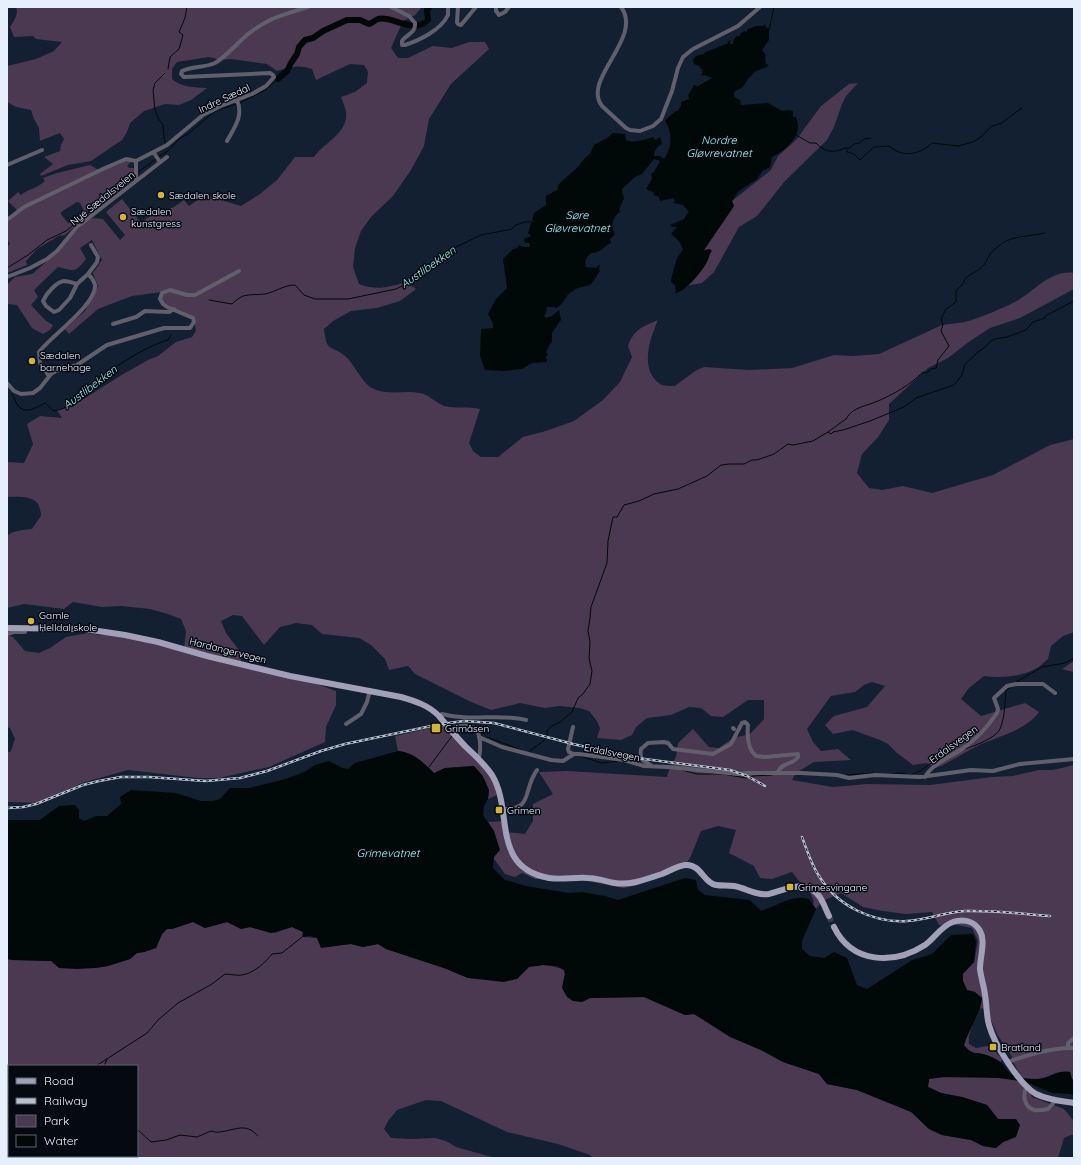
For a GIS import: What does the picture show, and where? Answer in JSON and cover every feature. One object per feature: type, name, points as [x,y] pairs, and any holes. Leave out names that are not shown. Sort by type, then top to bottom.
[{"type":"main road","name":"Hardangervegen","points":[[7,628],[85,629],[126,635],[290,676],[370,690],[418,702],[434,711],[488,770],[499,792],[506,835],[512,853],[526,869],[541,876],[559,879],[587,878],[614,884],[624,884],[651,878],[679,867],[690,865],[699,870],[708,881],[713,884],[734,886],[760,894],[767,894],[799,887],[810,888],[821,898],[829,916]]},
{"type":"main road","points":[[834,927],[843,941],[854,950],[871,957],[882,958],[901,955],[919,948],[931,940],[946,926],[954,922],[966,921],[976,926],[981,932],[983,938],[980,969],[988,1023],[995,1041],[1008,1062],[1026,1085],[1041,1096],[1055,1101],[1074,1103]]},
{"type":"street","name":"Indre Sædal","points":[[7,220],[24,207],[104,168],[126,159],[136,160],[143,156],[157,158],[168,145],[185,134],[208,112],[238,103],[266,86],[273,79],[273,75],[270,73],[184,77],[181,72],[183,70],[203,67],[214,63],[227,54],[247,35],[267,21],[308,7]]},
{"type":"street","points":[[391,7],[409,16],[414,21],[415,25],[413,32],[402,41],[402,45],[421,38],[438,27],[446,20],[448,15],[448,7]]},
{"type":"street","points":[[458,7],[457,22],[460,25],[463,24],[476,7]]},
{"type":"street","points":[[496,7],[496,11],[500,15],[509,7]]},
{"type":"street","points":[[621,7],[625,14],[625,31],[599,82],[597,91],[599,102],[602,106],[626,128],[636,131],[646,130],[660,120],[672,91],[679,64],[687,53],[738,26],[760,7]]},
{"type":"street","points":[[227,141],[238,122],[238,103]]},
{"type":"street","points":[[7,165],[42,150]]},
{"type":"street","name":"Nye Sædalsveien","points":[[7,277],[30,268],[47,259],[77,227],[136,179],[157,158],[167,157]]},
{"type":"street","points":[[136,160],[136,179]]},
{"type":"street","points":[[77,284],[62,282],[46,296],[43,301],[44,304],[52,311],[56,312],[70,298],[77,284],[88,274],[98,260],[91,245]]},
{"type":"street","points":[[7,383],[17,393],[33,393],[40,388],[49,376],[56,371],[77,365],[107,345],[164,328],[188,328],[193,325],[194,320],[166,306],[161,301],[160,296],[164,291],[170,290],[187,295],[195,295],[239,271]]},
{"type":"street","points":[[49,376],[40,363],[39,352],[84,307],[95,288],[94,283],[88,274]]},
{"type":"street","points":[[113,324],[136,317],[145,312],[169,312],[174,309]]},
{"type":"street","points":[[7,634],[25,632]]},
{"type":"street","name":"Erdalsvegen","points":[[925,777],[938,764],[963,748],[982,733],[997,713],[994,698],[1007,686],[1040,683],[1055,692]]},
{"type":"street","points":[[346,724],[361,714],[367,702],[370,690]]},
{"type":"street","points":[[439,716],[442,714],[472,718],[487,716],[514,716],[526,720]]},
{"type":"street","name":"Erdalsvegen","points":[[652,766],[641,759],[641,749],[650,742],[664,742],[668,743],[672,749],[711,754],[731,744],[742,722],[744,722],[748,725],[747,737],[751,750],[756,756],[765,757],[798,754],[796,760],[783,765],[778,772]]},
{"type":"street","name":"Erdalsvegen","points":[[454,733],[456,725],[473,726],[478,733],[502,747],[546,759],[563,761],[574,754],[582,754],[624,760],[644,766],[738,774],[778,772],[832,775],[849,778],[875,775],[925,777],[971,770],[993,771],[1020,764],[1074,759]]},
{"type":"street","points":[[572,727],[568,749],[569,752],[574,754]]},
{"type":"street","points":[[478,733],[480,753],[478,759]]},
{"type":"street","points":[[502,809],[517,808],[522,805],[530,781],[537,770]]},
{"type":"street","points":[[1068,1047],[1068,1044],[1074,1038]]},
{"type":"street","points":[[1008,1062],[1045,1051],[1068,1047],[1074,1048]]},
{"type":"street","points":[[1026,1085],[1024,1093],[1025,1101],[1028,1107],[1033,1110],[1048,1109],[1055,1101]]},
{"type":"green space","points":[[16,7],[422,7],[415,15],[403,21],[391,48],[398,58],[408,58],[433,46],[452,48],[469,42],[485,42],[489,49],[451,84],[429,119],[424,146],[411,170],[393,196],[371,217],[361,231],[355,248],[353,267],[359,284],[377,288],[388,287],[406,282],[416,289],[400,301],[377,308],[351,311],[333,321],[324,329],[326,342],[328,345],[344,355],[365,382],[372,388],[384,392],[420,393],[444,406],[480,409],[469,443],[473,451],[481,457],[498,457],[523,437],[574,421],[603,400],[620,382],[632,357],[628,346],[630,340],[639,329],[658,320],[652,336],[648,354],[650,371],[660,384],[665,386],[675,386],[695,371],[704,367],[749,370],[792,368],[834,355],[853,356],[879,354],[940,326],[965,322],[991,313],[1017,301],[1051,277],[1058,274],[1074,273],[1074,289],[1020,318],[990,328],[948,358],[928,368],[889,404],[889,420],[878,437],[862,454],[857,473],[869,488],[882,490],[903,486],[932,493],[993,475],[1050,445],[1074,439],[1074,632],[1063,636],[1051,646],[1048,659],[1037,668],[1017,675],[1003,677],[984,676],[969,688],[961,699],[981,716],[1025,703],[1039,712],[1027,724],[977,746],[936,768],[927,763],[913,765],[888,744],[880,740],[853,730],[833,734],[825,725],[834,716],[867,707],[885,686],[872,682],[864,685],[855,692],[831,696],[807,729],[813,742],[821,751],[838,749],[851,760],[814,762],[796,773],[792,780],[833,787],[867,784],[930,785],[992,777],[1013,776],[1039,770],[1053,770],[1074,765],[1074,1081],[1070,1072],[1058,1072],[1040,1079],[1022,1078],[1014,1064],[1012,1057],[997,1034],[989,1011],[982,1008],[969,1035],[969,1044],[976,1048],[987,1046],[992,1048],[1002,1059],[1001,1062],[987,1055],[972,1052],[964,1045],[968,1032],[981,1009],[975,992],[967,990],[962,974],[974,962],[978,941],[972,928],[952,924],[939,925],[932,912],[906,914],[863,907],[841,893],[822,901],[816,909],[813,905],[814,901],[807,886],[799,881],[792,872],[772,879],[760,878],[754,866],[729,853],[736,830],[718,826],[701,831],[690,858],[684,866],[638,885],[624,888],[582,880],[535,879],[522,873],[515,877],[505,874],[494,859],[494,831],[488,822],[505,821],[506,832],[525,834],[533,821],[533,804],[553,794],[539,772],[567,771],[667,777],[670,767],[676,757],[678,743],[693,729],[709,747],[719,748],[733,738],[750,734],[764,719],[764,700],[748,700],[723,717],[711,716],[701,708],[689,707],[671,715],[647,718],[636,727],[632,735],[621,740],[597,738],[600,728],[597,721],[589,711],[580,708],[559,706],[545,708],[520,703],[491,710],[469,701],[415,674],[408,666],[389,670],[385,659],[371,645],[359,638],[322,634],[312,625],[296,623],[280,627],[264,645],[242,616],[233,615],[221,621],[226,633],[242,654],[240,665],[309,681],[336,691],[336,705],[326,727],[325,742],[269,767],[219,778],[198,778],[128,770],[82,783],[40,803],[7,802],[7,753],[11,751],[15,739],[10,728],[7,727],[7,635],[13,637],[25,651],[39,653],[50,648],[66,637],[88,633],[100,635],[120,634],[184,649],[186,631],[181,619],[150,609],[121,606],[102,607],[73,602],[64,609],[24,604],[7,608],[7,536],[15,531],[32,529],[41,516],[37,502],[25,497],[7,497],[7,462],[24,463],[33,444],[27,424],[40,416],[62,418],[57,410],[71,407],[120,376],[158,356],[176,342],[192,337],[196,331],[194,320],[162,303],[162,292],[132,296],[98,309],[69,334],[65,329],[85,311],[98,286],[93,273],[102,260],[92,240],[80,248],[86,259],[77,269],[71,270],[58,267],[34,290],[38,297],[31,305],[46,321],[53,325],[50,330],[43,334],[32,328],[17,305],[7,304],[7,285],[15,277],[32,274],[45,263],[86,221],[93,218],[103,219],[120,240],[125,235],[106,212],[122,199],[141,223],[148,217],[174,207],[184,200],[189,206],[205,195],[241,206],[260,194],[277,180],[295,157],[314,157],[340,132],[346,120],[345,106],[341,97],[355,92],[367,83],[368,72],[364,65],[350,64],[316,80],[312,69],[308,67],[290,67],[277,71],[267,64],[231,59],[221,60],[209,57],[177,62],[172,69],[172,79],[184,86],[207,88],[191,100],[179,105],[165,104],[144,111],[130,123],[122,140],[91,161],[68,165],[41,176],[40,174],[53,164],[44,157],[60,151],[64,139],[60,133],[40,141],[39,128],[31,110],[16,107],[7,102],[7,66],[36,59],[54,51],[62,42],[36,39],[33,36],[14,37],[10,27],[16,15]]},
{"type":"green space","points":[[858,83],[846,96],[834,127],[827,140],[785,181],[757,216],[739,227],[714,272],[702,283],[686,286],[703,268],[708,255],[704,250],[734,206],[732,201],[771,170],[778,156],[796,140],[821,106],[849,84]]},
{"type":"green space","points":[[129,160],[131,162],[127,166],[134,169],[132,181],[65,235],[60,235],[37,249],[26,261],[27,265],[7,273],[7,247],[10,244],[7,239],[7,222],[19,212],[8,201],[18,192],[21,195],[45,181],[43,178],[57,173],[90,165],[100,171]],"holes":[[[77,202],[80,203],[84,211],[68,223],[61,212]]]},
{"type":"green space","points":[[1074,661],[1074,672],[1062,669]]},
{"type":"green space","points":[[444,725],[487,771],[494,782],[497,795],[488,799],[487,785],[483,777],[474,766],[445,768],[434,773],[409,753],[398,751],[395,736]]},
{"type":"green space","points":[[193,922],[205,928],[227,922],[241,929],[250,927],[275,933],[292,927],[303,932],[303,937],[317,938],[319,941],[336,945],[351,944],[363,947],[378,944],[386,949],[444,968],[468,978],[517,979],[529,967],[542,965],[556,967],[564,970],[565,974],[562,988],[582,1002],[590,998],[644,997],[685,1015],[694,1014],[783,1062],[819,1074],[827,1084],[857,1090],[912,1112],[929,1129],[942,1135],[971,1140],[983,1146],[996,1148],[1003,1142],[1009,1140],[1016,1119],[998,1119],[987,1105],[962,1097],[941,1093],[928,1087],[929,1079],[991,1077],[1026,1082],[1032,1097],[1064,1109],[1074,1121],[1074,1135],[1064,1138],[1058,1158],[593,1158],[590,1155],[558,1144],[507,1132],[441,1101],[426,1100],[397,1110],[388,1121],[384,1129],[391,1138],[435,1138],[446,1141],[456,1147],[495,1158],[7,1158],[8,1126],[8,1157],[138,1157],[138,1065],[8,1065],[7,1107],[7,959],[52,961],[95,968],[108,966],[130,959],[137,953],[156,948],[162,934],[167,929],[172,929]]},
{"type":"water","points":[[765,24],[765,26],[769,29],[769,40],[762,50],[766,55],[766,64],[769,65],[756,71],[743,87],[734,92],[734,96],[740,100],[741,105],[768,103],[782,111],[793,111],[793,117],[796,117],[798,123],[797,131],[793,141],[781,152],[772,157],[770,167],[763,170],[757,179],[739,191],[732,201],[734,206],[704,250],[710,249],[712,251],[707,262],[697,276],[688,286],[675,293],[676,286],[671,282],[671,280],[676,261],[683,249],[679,241],[671,234],[677,227],[670,225],[684,219],[689,212],[683,205],[673,203],[675,201],[673,198],[660,201],[659,197],[646,189],[652,179],[651,174],[654,172],[660,161],[654,159],[642,174],[635,177],[622,189],[624,198],[619,210],[621,211],[613,221],[615,234],[610,239],[611,243],[598,252],[591,253],[586,260],[586,267],[596,268],[600,264],[600,271],[593,282],[589,285],[578,288],[567,296],[561,305],[556,308],[547,307],[546,314],[544,315],[546,318],[552,316],[559,310],[561,320],[552,333],[552,342],[546,352],[548,354],[546,357],[547,362],[532,363],[522,369],[504,371],[485,370],[480,356],[481,329],[493,328],[493,323],[488,314],[496,299],[507,288],[503,259],[519,245],[523,247],[530,247],[529,243],[525,243],[524,239],[531,236],[528,233],[531,223],[534,221],[532,220],[534,213],[546,205],[546,196],[557,190],[559,184],[590,154],[594,145],[613,133],[625,134],[626,140],[633,142],[654,137],[656,140],[660,137],[662,144],[656,149],[654,156],[660,156],[664,159],[670,145],[669,129],[665,120],[678,111],[681,102],[689,99],[688,95],[694,85],[698,86],[712,78],[704,75],[701,76],[703,71],[699,66],[694,64],[693,60],[696,56],[728,44],[727,42],[730,40],[730,44],[733,44],[734,39],[737,36],[740,36],[740,34],[744,31],[746,32],[748,29],[756,26],[763,26]]},
{"type":"water","name":"Grimevatnet","points":[[398,751],[409,753],[434,773],[445,768],[474,766],[482,775],[489,790],[483,815],[494,831],[500,850],[494,857],[493,868],[505,880],[526,886],[569,893],[582,892],[618,900],[685,878],[696,880],[698,890],[705,895],[750,900],[761,911],[791,899],[809,899],[816,909],[802,941],[802,949],[810,956],[824,958],[834,952],[847,958],[857,985],[867,989],[912,960],[932,954],[951,935],[973,934],[976,942],[974,962],[963,974],[963,981],[967,990],[975,992],[982,998],[979,1010],[964,1045],[974,1053],[988,1055],[997,1060],[1002,1063],[1012,1075],[1020,1078],[1041,1079],[1060,1072],[1070,1072],[1074,1081],[1074,1096],[1070,1094],[1052,1093],[1026,1082],[1000,1078],[942,1077],[929,1079],[928,1087],[941,1093],[962,1097],[987,1105],[998,1119],[1016,1119],[1020,1125],[1016,1137],[1003,1142],[996,1148],[983,1146],[971,1140],[942,1135],[929,1129],[911,1112],[857,1090],[827,1084],[819,1074],[783,1062],[763,1051],[730,1037],[694,1014],[685,1015],[644,997],[590,998],[582,1002],[573,1001],[567,997],[562,988],[565,974],[564,970],[557,966],[544,965],[529,967],[517,979],[504,982],[468,978],[444,968],[386,949],[378,944],[363,947],[351,944],[321,948],[317,938],[310,936],[302,937],[303,932],[292,927],[271,933],[250,927],[241,929],[227,922],[205,928],[193,922],[172,929],[167,929],[162,934],[156,948],[137,953],[130,959],[108,966],[95,968],[59,968],[51,961],[7,959],[7,820],[40,820],[59,806],[75,805],[79,810],[79,818],[85,821],[96,816],[107,816],[121,804],[120,797],[131,790],[176,793],[201,801],[213,801],[220,799],[230,788],[249,788],[286,779],[304,772],[315,765],[329,761],[348,769],[355,763]]},
{"type":"waterway","points":[[168,69],[170,57],[179,49],[183,35],[179,32],[185,18],[187,7]]},
{"type":"waterway","points":[[278,79],[287,71],[297,54],[299,47],[305,40],[313,38],[323,31],[347,20],[360,20],[369,24],[378,19],[384,19],[416,26],[428,20],[427,10],[429,7]]},
{"type":"waterway","points":[[769,30],[774,7]]},
{"type":"waterway","points":[[165,73],[155,83],[153,90],[155,110],[163,125],[165,143]]},
{"type":"waterway","points":[[240,103],[265,90],[278,79]]},
{"type":"waterway","points":[[158,157],[168,151],[179,139],[188,134],[210,115],[218,110],[237,104]]},
{"type":"waterway","points":[[844,148],[847,149],[847,152],[854,154],[860,160],[874,147],[889,146],[894,150],[911,154],[922,150],[932,143],[958,146],[973,142],[981,137],[992,126],[1002,123],[1022,108]]},
{"type":"waterway","points":[[796,135],[810,143],[816,143],[824,150],[830,151],[850,148],[854,144],[859,143],[864,139],[871,138]]},
{"type":"waterway","points":[[137,173],[156,159]]},
{"type":"waterway","points":[[7,268],[28,255],[47,240],[66,231],[135,175]]},
{"type":"waterway","name":"Austlibekken","points":[[209,300],[232,304],[243,296],[265,294],[287,286],[295,285],[304,295],[315,299],[348,299],[396,289],[408,283],[454,248],[481,235],[512,229],[516,225],[525,222],[533,222]]},
{"type":"waterway","points":[[828,432],[846,419],[856,409],[878,401],[902,389],[923,372],[926,373],[931,369],[936,368],[938,360],[949,346],[941,330],[943,325],[941,319],[946,309],[956,302],[956,290],[962,285],[966,278],[979,270],[991,253],[1004,242],[1010,239],[1045,233]]},
{"type":"waterway","points":[[547,736],[547,731],[550,727],[560,722],[572,712],[578,698],[590,684],[592,671],[589,658],[590,642],[588,631],[591,607],[607,563],[608,541],[613,517],[617,517],[624,505],[639,501],[654,494],[678,489],[707,476],[721,465],[744,464],[752,460],[757,460],[774,454],[788,444],[793,445],[813,441],[828,432],[831,434],[833,432],[870,421],[904,407],[916,398],[954,385],[962,375],[965,364],[994,339],[1007,337],[1026,330],[1033,322],[1045,318],[1045,316],[1074,301]]},
{"type":"waterway","name":"Austlibekken","points":[[12,394],[21,409],[28,410],[45,403],[54,411],[60,410],[69,405],[86,388],[115,368],[148,348],[168,340],[171,335]]},
{"type":"waterway","points":[[1016,682],[1042,667],[1065,663],[1074,658]]},
{"type":"waterway","points":[[965,749],[994,736],[998,732],[1003,720],[1006,690],[1011,687]]},
{"type":"waterway","points":[[456,734],[462,730],[472,729]]},
{"type":"waterway","points":[[479,730],[487,737],[521,750]]},
{"type":"waterway","points":[[429,767],[452,736]]},
{"type":"waterway","points":[[529,752],[542,743],[545,739]]},
{"type":"waterway","points":[[581,756],[601,763],[618,761]]},
{"type":"waterway","points":[[910,775],[919,772],[933,762],[941,759]]},
{"type":"waterway","points":[[635,765],[641,767]]},
{"type":"waterway","points":[[682,770],[697,774],[723,774],[746,778],[772,775]]},
{"type":"waterway","points":[[846,775],[873,773]]},
{"type":"waterway","points":[[890,774],[907,774]]},
{"type":"waterway","points":[[98,1065],[147,1033],[158,1020],[178,1003],[212,984],[225,974],[240,975],[255,970],[272,954],[282,953],[302,937]]},
{"type":"waterway","points":[[104,1065],[107,1059]]},
{"type":"waterway","points":[[138,1130],[151,1142],[166,1140],[180,1135],[197,1137],[211,1131],[221,1132],[241,1128],[251,1130],[258,1136]]},
{"type":"tunnel","points":[[829,916],[834,927]]},
{"type":"railway","points":[[7,808],[36,804],[83,785],[121,777],[149,777],[206,781],[240,778],[267,771],[321,751],[345,744],[441,724],[464,721],[494,723],[629,757],[730,770],[747,776],[765,786]]},
{"type":"railway","points":[[802,837],[809,857],[819,876],[827,887],[846,904],[869,916],[894,921],[922,919],[965,911],[1050,916]]},
{"type":"place","name":"Sædalen skole","points":[[161,195]]},
{"type":"place","name":"Sædalen kunstgress","points":[[123,217]]},
{"type":"place","name":"Sædalen barnehage","points":[[32,361]]},
{"type":"place","name":"Gamle Helldal skole","points":[[31,621]]},
{"type":"place","name":"Grimåsen","points":[[436,728]]},
{"type":"place","name":"Grimen","points":[[499,810]]},
{"type":"place","name":"Grimesvingane","points":[[790,887]]},
{"type":"place","name":"Bratland","points":[[993,1047]]},
{"type":"water label","name":"Nordre Gløvrevatnet","points":[[719,146]]},
{"type":"water label","name":"Søre Gløvrevatnet","points":[[577,221]]}]
